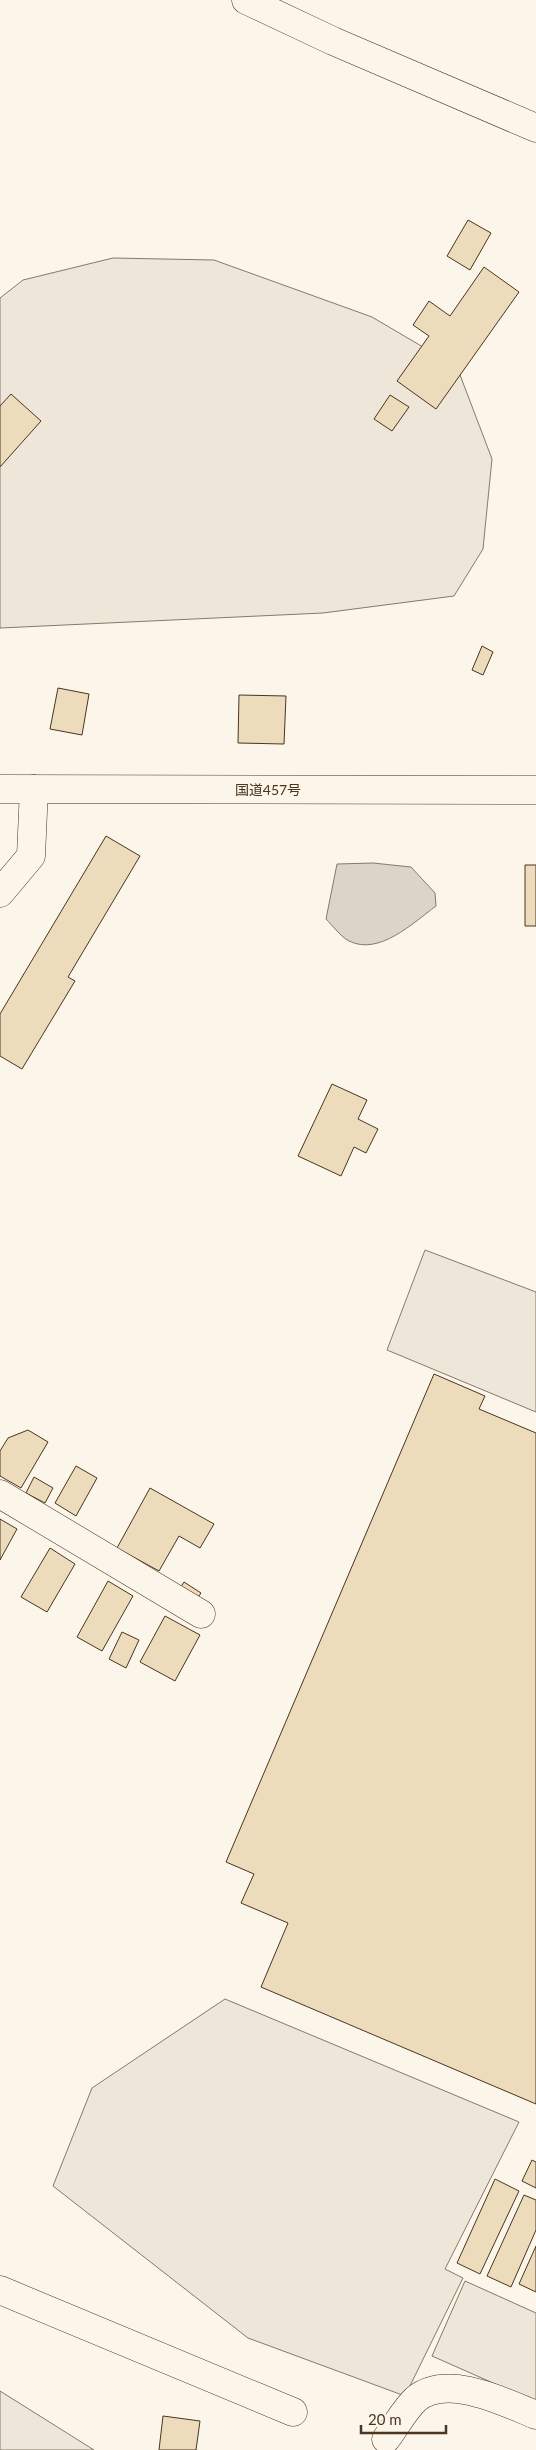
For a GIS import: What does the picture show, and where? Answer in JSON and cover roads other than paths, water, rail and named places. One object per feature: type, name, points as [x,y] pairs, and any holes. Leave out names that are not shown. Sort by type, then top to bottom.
[{"type":"main road","points":[[246,0],[333,41],[536,128]]},
{"type":"main road","name":"国道457号","points":[[0,789],[536,790]]},
{"type":"main road","points":[[0,892],[31,856],[34,789]]},
{"type":"main road","points":[[0,1494],[200,1614]]},
{"type":"main road","points":[[0,2290],[293,2412]]},
{"type":"main road","points":[[386,2439],[415,2400],[426,2392],[438,2389],[457,2388],[536,2415]]}]
